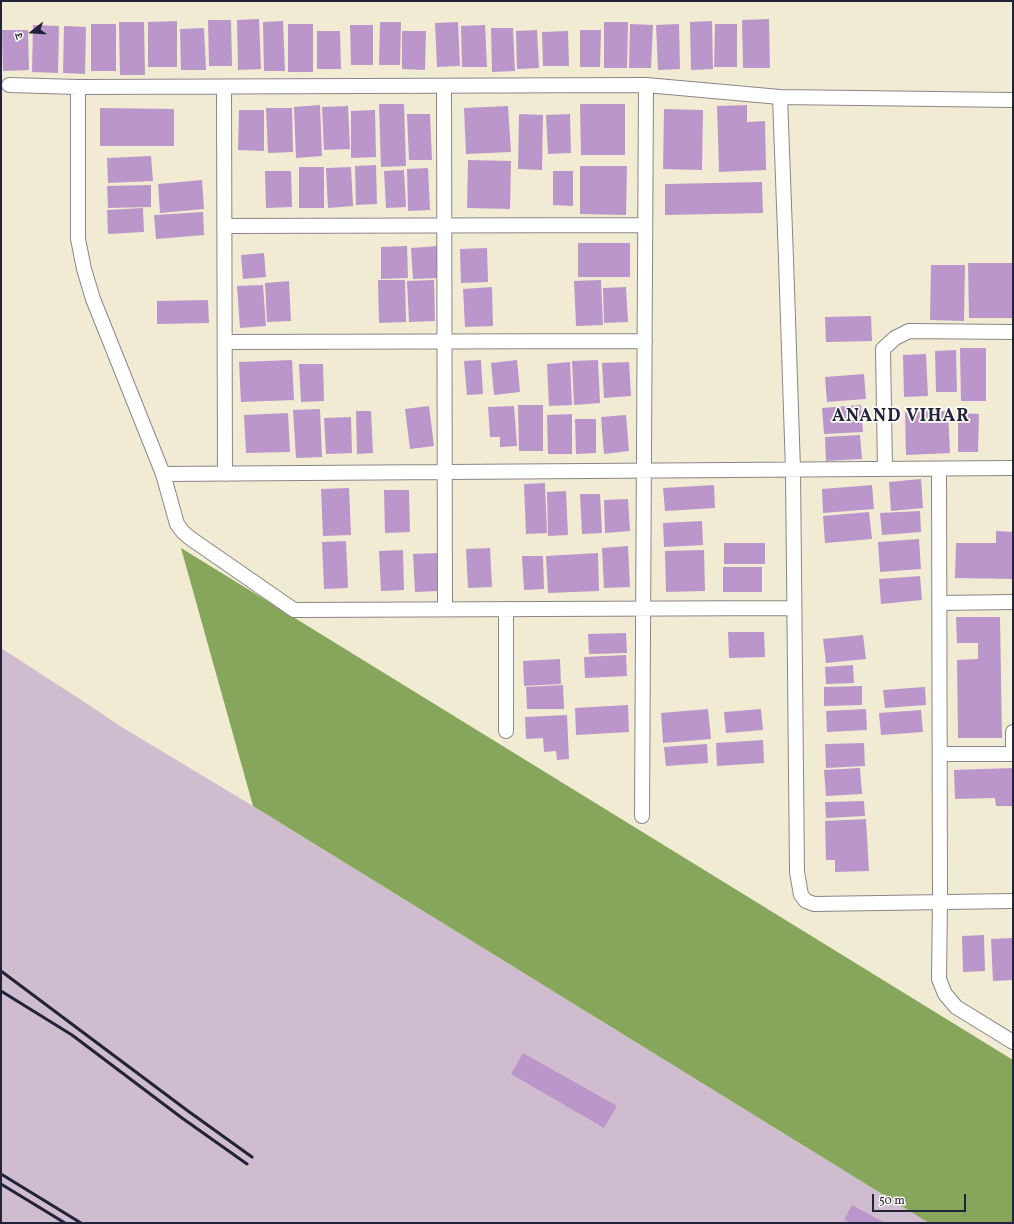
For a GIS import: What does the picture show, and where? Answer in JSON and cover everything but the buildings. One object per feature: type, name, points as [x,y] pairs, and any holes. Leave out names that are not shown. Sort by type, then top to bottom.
[{"type":"street","points":[[9,85],[78,87],[646,85],[780,98],[1007,100],[1013,90]]},
{"type":"street","points":[[642,816],[646,85]]},
{"type":"street","points":[[444,86],[445,610]]},
{"type":"street","points":[[78,87],[78,239],[84,270],[93,299],[163,474],[177,524],[183,532],[294,610],[794,608]]},
{"type":"street","points":[[224,87],[225,474]]},
{"type":"street","points":[[780,98],[793,470],[797,872],[801,895],[806,901],[814,904],[1013,901]]},
{"type":"street","points":[[225,226],[645,225]]},
{"type":"street","points":[[885,469],[883,349],[895,338],[909,331],[1013,332]]},
{"type":"street","points":[[225,342],[645,341]]},
{"type":"street","points":[[163,474],[1013,468]]},
{"type":"street","points":[[939,469],[939,979],[945,994],[956,1007],[1013,1042]]},
{"type":"street","points":[[939,603],[1013,602]]},
{"type":"street","points":[[506,609],[506,731]]},
{"type":"street","points":[[940,754],[1013,754],[1013,732]]},
{"type":"shaded area","points":[[1,648],[120,726],[253,806],[929,1223],[1,1223]]},
{"type":"green space","points":[[181,548],[1013,1060],[1013,1223],[929,1223],[253,806]]},
{"type":"railway","points":[[1,971],[252,1157]]},
{"type":"railway","points":[[1,991],[72,1035],[182,1118],[247,1164]]},
{"type":"railway","points":[[1,1174],[81,1223]]},
{"type":"railway","points":[[1,1184],[65,1223]]},
{"type":"district","name":"ANAND VIHAR","points":[[901,418]]}]
